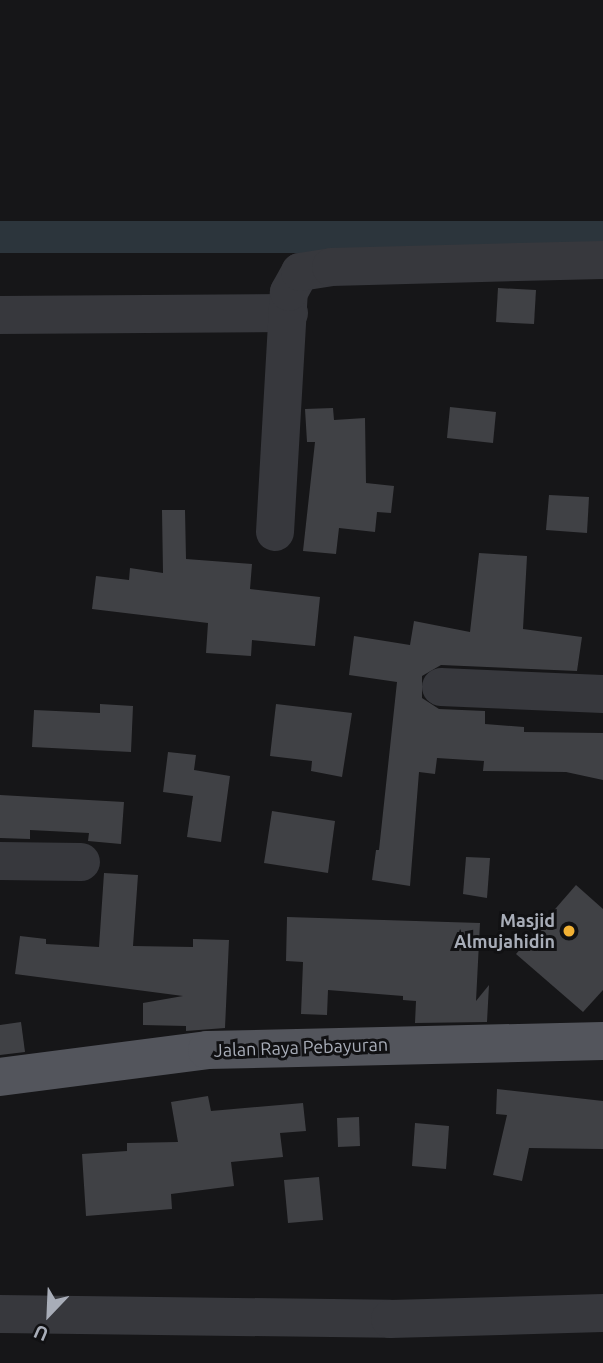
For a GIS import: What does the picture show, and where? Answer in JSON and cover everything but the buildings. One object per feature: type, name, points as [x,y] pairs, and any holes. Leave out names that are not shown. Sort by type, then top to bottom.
[{"type":"main road","name":"Jalan Raya Pebayuran","points":[[0,1077],[207,1050],[603,1041]]},
{"type":"street","points":[[275,532],[289,313],[294,278],[310,270],[603,260]]},
{"type":"street","points":[[0,315],[289,313]]},
{"type":"street","points":[[441,687],[603,694]]},
{"type":"street","points":[[0,861],[81,862]]},
{"type":"street","points":[[0,1314],[390,1319],[603,1313]]},
{"type":"waterway","points":[[0,237],[603,237]]},
{"type":"place","name":"Masjid Almujahidin","points":[[569,931]]}]
